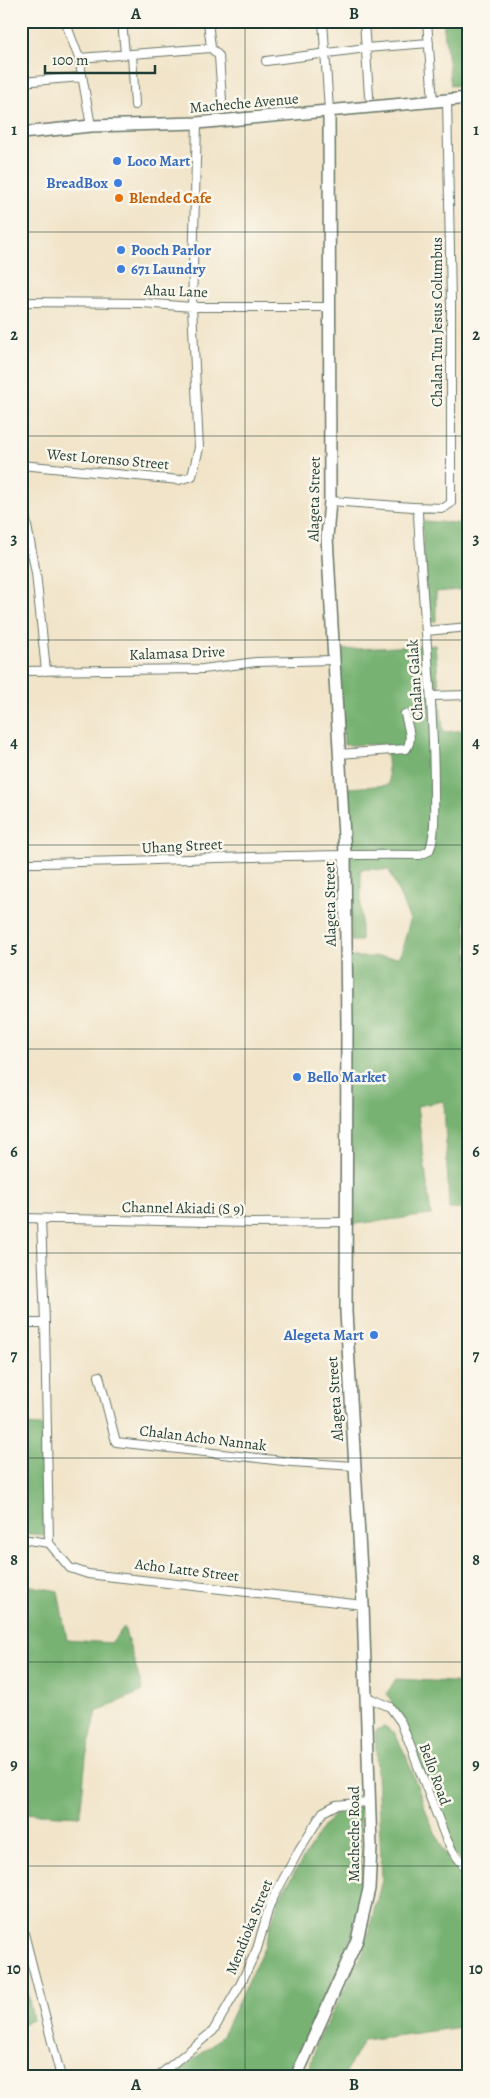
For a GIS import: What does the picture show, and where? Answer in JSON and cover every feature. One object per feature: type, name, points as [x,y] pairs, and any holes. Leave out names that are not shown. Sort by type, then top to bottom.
[{"type":"main road","name":"Macheche Avenue","points":[[21,133],[91,126],[197,123],[469,98]]},
{"type":"main road","name":"Alageta Street","points":[[329,110],[330,501],[327,537],[345,854],[347,1024],[345,1222],[347,1342],[367,1697]]},
{"type":"main road","name":"Macheche Road","points":[[296,2077],[352,1954],[362,1924],[369,1889],[371,1847],[368,1802],[367,1697]]},
{"type":"street","points":[[65,21],[79,58],[91,126]]},
{"type":"street","points":[[122,21],[135,105]]},
{"type":"street","points":[[208,21],[211,48],[219,56],[222,100]]},
{"type":"street","points":[[323,21],[329,110]]},
{"type":"street","points":[[364,21],[369,96]]},
{"type":"street","points":[[428,21],[433,102]]},
{"type":"street","points":[[266,61],[366,48],[430,43]]},
{"type":"street","points":[[79,58],[211,48]]},
{"type":"street","points":[[21,82],[82,77]]},
{"type":"street","name":"Chalan Tun Jesus Columbus","points":[[412,507],[444,508],[451,502],[451,302],[447,100]]},
{"type":"street","points":[[192,306],[197,123]]},
{"type":"street","name":"Ahau Lane","points":[[21,302],[330,307]]},
{"type":"street","name":"West Lorenso Street","points":[[21,465],[179,480],[192,476],[199,448],[192,306]]},
{"type":"street","points":[[21,495],[36,573],[46,671]]},
{"type":"street","points":[[330,501],[412,507]]},
{"type":"street","name":"Chalan Galak","points":[[345,854],[420,854],[426,853],[431,848],[434,772],[431,696],[418,514],[416,509],[412,507]]},
{"type":"street","points":[[426,631],[469,627]]},
{"type":"street","name":"Kalamasa Drive","points":[[21,671],[203,669],[256,662],[333,660]]},
{"type":"street","points":[[431,696],[469,695]]},
{"type":"street","points":[[339,754],[406,749],[410,739],[405,714]]},
{"type":"street","name":"Uhang Street","points":[[21,863],[134,862],[180,858],[345,854]]},
{"type":"street","name":"Channel Akiadi (S 9)","points":[[21,1218],[41,1220],[345,1222]]},
{"type":"street","points":[[21,1539],[49,1543],[41,1220]]},
{"type":"street","points":[[21,1323],[45,1323]]},
{"type":"street","name":"Chalan Acho Nannak","points":[[99,1376],[116,1442],[292,1462],[354,1466]]},
{"type":"street","name":"Acho Latte Street","points":[[49,1543],[70,1568],[88,1574],[363,1605]]},
{"type":"street","name":"Bello Road","points":[[367,1697],[386,1704],[398,1716],[444,1836],[453,1852],[469,1872]]},
{"type":"street","name":"Mendioka Street","points":[[157,2077],[213,2031],[241,1983],[254,1956],[270,1904],[299,1850],[323,1812],[336,1805],[368,1802]]},
{"type":"street","points":[[21,1922],[61,2077]]},
{"type":"green space","points":[[443,21],[469,21],[469,84],[451,86]]},
{"type":"green space","points":[[422,521],[469,524],[469,589],[436,592],[436,621],[427,622]]},
{"type":"green space","points":[[435,645],[443,732],[469,730],[469,895],[463,896],[469,966],[469,1210],[449,1209],[444,1101],[417,1106],[431,1215],[345,1225],[348,957],[400,957],[410,920],[389,870],[361,869],[361,941],[351,941],[348,788],[389,785],[386,744],[344,745],[338,650]]},
{"type":"green space","points":[[21,1425],[42,1426],[44,1535],[21,1533]]},
{"type":"green space","points":[[21,1584],[58,1591],[67,1640],[111,1643],[124,1627],[143,1691],[97,1711],[86,1757],[80,1816],[21,1813],[21,1712],[23,1703],[21,1695]]},
{"type":"green space","points":[[396,1679],[469,1683],[469,1872],[453,1852],[447,1828],[387,1693]]},
{"type":"green space","points":[[384,1726],[394,1732],[407,1758],[429,1819],[448,1860],[469,1881],[469,2026],[364,2040],[343,2077],[307,2077],[317,2042],[363,1953],[382,1880],[375,1731]]},
{"type":"green space","points":[[360,1807],[362,1901],[346,1953],[312,2024],[290,2077],[172,2077],[222,2036],[265,1945],[280,1896],[324,1825],[340,1810]]},
{"type":"green space","points":[[21,1960],[33,2020],[21,2024]]},
{"type":"place","name":"Loco Mart","points":[[117,161]]},
{"type":"place","name":"BreadBox","points":[[118,183]]},
{"type":"place","name":"Blended Cafe","points":[[119,198]]},
{"type":"place","name":"Pooch Parlor","points":[[121,250]]},
{"type":"place","name":"671 Laundry","points":[[121,269]]},
{"type":"place","name":"Bello Market","points":[[297,1077]]},
{"type":"place","name":"Alegeta Mart","points":[[374,1335]]}]
